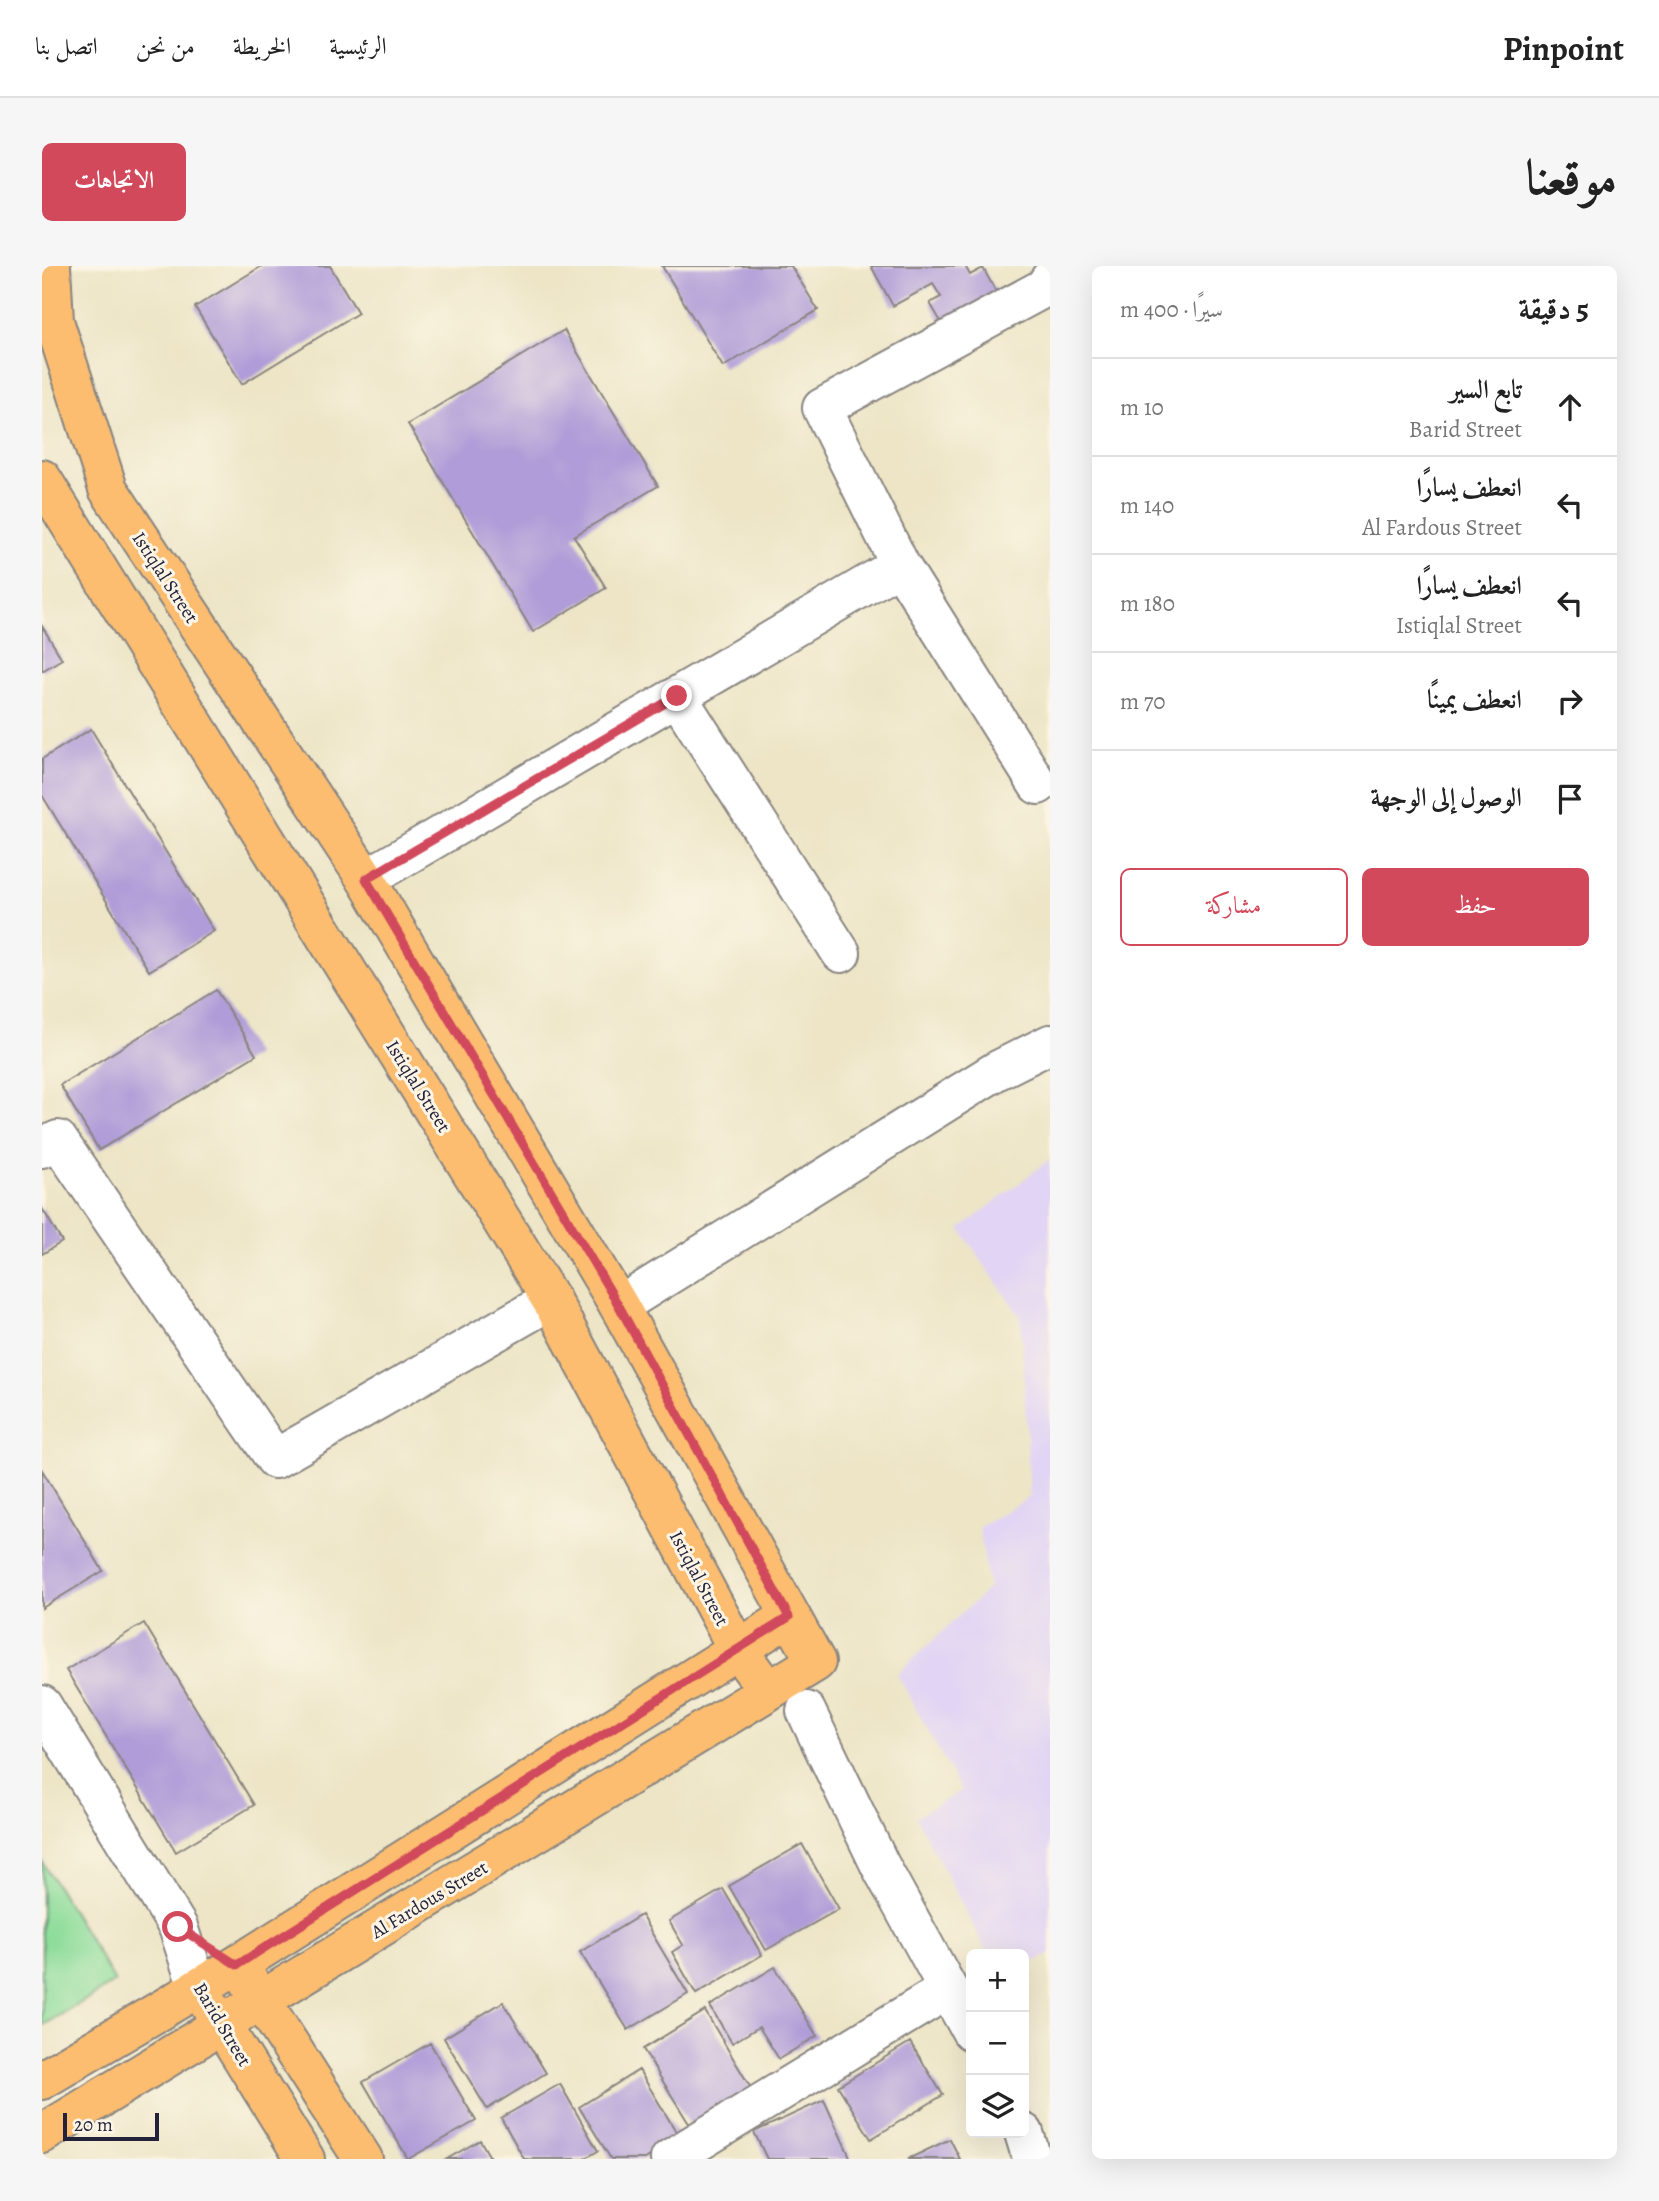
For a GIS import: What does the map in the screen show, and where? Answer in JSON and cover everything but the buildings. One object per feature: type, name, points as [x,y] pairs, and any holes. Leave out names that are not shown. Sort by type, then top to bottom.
[{"type":"main road","name":"Istiqlal Street","points":[[51,266],[54,321],[108,489],[366,879],[619,1306],[816,1662]]},
{"type":"main road","name":"Istiqlal Street","points":[[42,479],[551,1300],[738,1650],[768,1691]]},
{"type":"main road","points":[[42,2080],[237,1965],[789,1617]]},
{"type":"main road","name":"Al Fardous Street","points":[[42,2134],[816,1662]]},
{"type":"main road","name":"Barid Street","points":[[237,1965],[363,2159]]},
{"type":"main road","name":"Barid Street","points":[[198,1988],[305,2159]]},
{"type":"street","points":[[1038,785],[900,565],[822,408],[1044,288],[1050,279]]},
{"type":"street","points":[[366,879],[900,565]]},
{"type":"street","points":[[677,696],[841,953]]},
{"type":"street","points":[[619,1306],[996,1071],[1050,1044]]},
{"type":"street","points":[[42,1149],[58,1140],[275,1459],[551,1300]]},
{"type":"street","points":[[816,1662],[806,1711],[880,1865],[966,2022]]},
{"type":"street","name":"Istiqlal Street","points":[[768,1691],[806,1711]]},
{"type":"street","points":[[42,1704],[178,1927]]},
{"type":"street","name":"Barid Street","points":[[178,1927],[237,1965]]},
{"type":"street","name":"Barid Street","points":[[178,1927],[198,1988]]},
{"type":"street","points":[[678,2157],[724,2144],[948,1989]]},
{"type":"street","points":[[1026,2138],[1032,2159]]},
{"type":"shaded area","points":[[1050,1159],[1050,1954],[1029,1965],[1029,1949],[985,1949],[916,1817],[961,1791],[897,1674],[989,1588],[979,1527],[1030,1497],[1021,1318],[960,1229]]},
{"type":"green space","points":[[42,1861],[115,1982],[42,2026]]},
{"type":"route","points":[[178,1927],[237,1965],[789,1617],[619,1306],[366,879],[677,696]]}]
